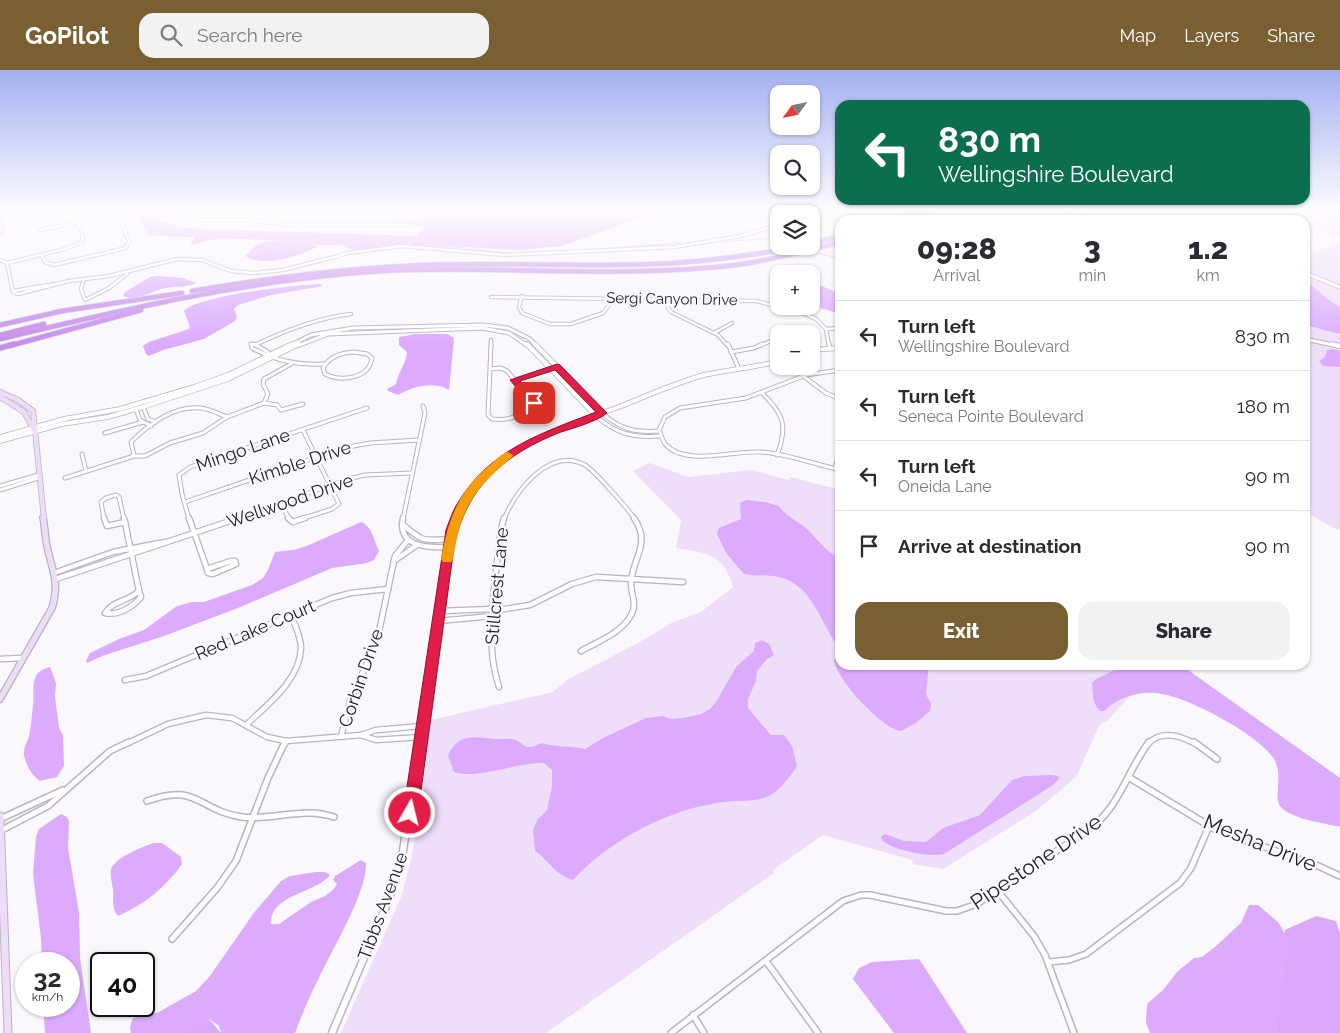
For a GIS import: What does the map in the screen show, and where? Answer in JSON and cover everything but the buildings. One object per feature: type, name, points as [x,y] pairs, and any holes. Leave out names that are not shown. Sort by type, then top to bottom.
[{"type":"highway","points":[[0,325],[62,311],[279,277],[360,268],[453,264],[667,264],[729,260],[750,256]]},
{"type":"highway","points":[[0,339],[168,300],[322,277],[413,270],[639,270],[687,268],[785,256]]},
{"type":"highway","points":[[2,348],[155,306],[236,289]]},
{"type":"highway","points":[[0,335],[182,293]]},
{"type":"main road","points":[[0,392],[18,400],[30,408],[34,414],[33,430],[38,476],[47,546],[55,576],[56,595],[52,608],[0,699]]},
{"type":"main road","points":[[0,397],[24,412],[33,430]]},
{"type":"main road","points":[[0,816],[8,1033]]},
{"type":"street","points":[[0,260],[7,263],[38,256]]},
{"type":"street","points":[[42,256],[45,262],[54,265],[92,256]]},
{"type":"street","points":[[7,263],[12,290],[14,294],[21,294],[60,284],[125,272],[167,260],[194,258],[231,271],[266,272],[340,256]]},
{"type":"street","points":[[84,279],[81,288],[85,300],[109,288],[127,274],[125,272]]},
{"type":"street","points":[[1310,275],[1340,287]]},
{"type":"street","points":[[522,296],[519,307],[522,312],[557,325],[571,324],[603,314],[611,298]]},
{"type":"street","name":"Sergi Canyon Drive","points":[[491,297],[522,296],[763,302],[812,317],[821,322],[826,329]]},
{"type":"street","points":[[669,299],[668,308],[671,312],[714,333],[727,343],[739,369]]},
{"type":"street","points":[[324,364],[323,371],[329,376],[346,378],[365,372],[372,361],[367,354],[354,352],[338,355],[324,364],[291,364],[252,348],[253,344],[284,330],[326,318],[352,314]]},
{"type":"street","points":[[714,333],[732,323]]},
{"type":"street","points":[[0,441],[64,419],[120,409],[194,388],[228,375],[311,335],[344,329],[484,325],[508,328],[525,336],[615,425],[625,430],[659,434]]},
{"type":"street","points":[[0,437],[136,410],[216,384],[306,340],[338,333],[482,328],[505,332],[517,337],[551,368],[608,427],[620,434],[641,437],[659,434]]},
{"type":"street","points":[[830,348],[826,329],[835,328]]},
{"type":"street","points":[[491,340],[488,413],[490,417],[504,420],[529,411],[535,406],[515,380],[504,370],[491,369]]},
{"type":"street","points":[[1310,340],[1340,346]]},
{"type":"street","points":[[731,352],[754,348],[770,341]]},
{"type":"street","points":[[820,349],[835,348]]},
{"type":"street","name":"Tibbs Avenue","points":[[332,1033],[389,899],[400,868],[408,832],[448,547],[465,499],[479,480],[496,464],[536,439],[697,377],[770,363]]},
{"type":"street","points":[[264,403],[268,394],[263,384],[264,379],[291,364]]},
{"type":"street","points":[[515,380],[557,367]]},
{"type":"street","points":[[835,370],[803,376],[762,393],[731,401],[680,408],[665,417],[660,424],[659,434],[671,449],[691,456],[749,451],[777,454],[835,468]]},
{"type":"street","points":[[803,376],[826,393],[835,397]]},
{"type":"street","points":[[762,393],[779,411],[785,425],[784,440],[777,454]]},
{"type":"street","points":[[65,478],[134,456],[145,456],[170,443],[203,433],[227,417],[264,403],[277,405],[281,410],[303,404]]},
{"type":"street","points":[[423,406],[425,413],[402,524],[402,532],[410,541],[417,545],[432,548],[448,547]]},
{"type":"street","points":[[143,407],[148,419],[156,422]]},
{"type":"street","points":[[134,456],[131,442],[169,414],[195,408],[227,417]]},
{"type":"street","name":"Mingo Lane","points":[[206,569],[179,480],[183,471],[190,467],[367,408]]},
{"type":"street","points":[[136,410],[143,422],[151,426]]},
{"type":"street","points":[[105,434],[143,422]]},
{"type":"street","points":[[281,503],[289,520],[293,522],[332,509],[339,504],[303,430]]},
{"type":"street","name":"Kimble Drive","points":[[185,502],[316,456],[362,444],[419,440]]},
{"type":"street","points":[[82,454],[86,471]]},
{"type":"street","name":"Stillcrest Lane","points":[[499,687],[490,654],[500,529],[510,503],[524,485],[544,469],[556,463],[573,462],[589,468],[637,523],[641,531],[642,544],[632,578]]},
{"type":"street","name":"Wellwood Drive","points":[[55,576],[196,534],[361,476],[412,473]]},
{"type":"street","points":[[0,488],[38,476]]},
{"type":"street","points":[[124,522],[111,526],[105,525],[102,500],[112,496],[119,496],[141,597],[134,605],[111,614],[105,613],[109,607],[132,598],[139,591]]},
{"type":"street","points":[[402,524],[416,538],[427,541],[450,539]]},
{"type":"street","name":"Corbin Drive","points":[[341,737],[350,701],[376,644],[398,550],[416,538]]},
{"type":"street","name":"Wellwood Drive","points":[[55,576],[104,555],[130,548],[171,542]]},
{"type":"street","points":[[394,561],[417,545]]},
{"type":"street","points":[[228,561],[235,561],[236,564],[211,575],[208,574],[206,569],[228,561]]},
{"type":"street","points":[[438,621],[530,605],[584,580],[608,577],[683,582]]},
{"type":"street","points":[[581,651],[620,627],[630,618],[634,606],[632,578]]},
{"type":"street","name":"Red Lake Court","points":[[125,680],[143,677],[338,596],[388,589]]},
{"type":"street","points":[[440,612],[493,612]]},
{"type":"street","points":[[246,725],[282,689],[298,663],[301,651],[300,642],[290,615]]},
{"type":"street","points":[[0,659],[22,658]]},
{"type":"street","points":[[0,831],[38,812],[112,750],[172,723],[195,717],[216,715],[232,718],[267,737],[286,741],[361,735],[376,730],[423,726]]},
{"type":"street","points":[[361,735],[376,740],[421,737]]},
{"type":"street","name":"Pipestone Drive","points":[[671,1033],[834,907],[852,897],[861,895],[880,896],[936,909],[957,911],[977,904],[1102,820],[1117,801],[1144,747],[1157,736],[1170,735],[1185,738],[1200,745],[1217,759]]},
{"type":"street","points":[[172,939],[230,871],[240,852],[268,778],[286,741]]},
{"type":"street","name":"Mesha Drive","points":[[1130,778],[1222,833],[1316,865],[1340,876]]},
{"type":"street","points":[[0,820],[67,788]]},
{"type":"street","points":[[147,801],[166,793],[183,792],[223,813],[253,818],[317,812],[334,817]]},
{"type":"street","points":[[1049,962],[1069,960],[1086,954],[1180,883],[1191,868],[1209,826]]},
{"type":"street","points":[[997,890],[1034,936],[1049,962],[1074,1033]]},
{"type":"street","points":[[766,961],[818,1033]]},
{"type":"street","points":[[693,1016],[704,1033]]},
{"type":"shaded area","points":[[245,256],[295,256],[272,261],[262,261]]},
{"type":"shaded area","points":[[1310,256],[1340,256],[1340,284],[1310,273]]},
{"type":"shaded area","points":[[150,277],[183,278],[196,283],[165,288],[139,297],[128,298],[123,296],[125,292]]},
{"type":"shaded area","points":[[1310,277],[1340,289],[1340,344],[1310,339]]},
{"type":"shaded area","points":[[320,284],[323,286],[271,295],[238,305],[234,309],[237,317],[235,321],[204,339],[163,350],[149,356],[146,354],[143,346],[149,342],[189,329],[184,311],[193,305],[249,292]]},
{"type":"shaded area","points":[[820,285],[835,292],[835,312],[820,308]]},
{"type":"shaded area","points":[[1310,285],[1340,307],[1340,334],[1310,326]]},
{"type":"shaded area","points":[[416,334],[447,334],[454,338],[449,390],[430,385],[410,389],[398,395],[388,391],[387,389],[396,384],[406,357],[407,352],[399,345],[399,337]]},
{"type":"shaded area","points":[[1310,342],[1340,348],[1340,531],[1310,515]]},
{"type":"shaded area","points":[[1327,350],[1340,351],[1340,367],[1323,366],[1319,361],[1325,357]]},
{"type":"shaded area","points":[[650,463],[688,477],[752,470],[788,480],[790,477],[835,489],[835,670],[1153,670],[1107,721],[1100,724],[1076,777],[1036,811],[943,869],[913,864],[912,860],[823,835],[773,870],[774,873],[546,1033],[341,1033],[401,897],[417,832],[431,720],[553,692],[567,680],[647,638],[671,623],[701,612],[733,587],[725,567],[719,561],[696,551],[676,548],[681,520],[633,471]]},
{"type":"shaded area","points":[[746,500],[779,506],[835,556],[835,643],[816,607],[801,588],[791,581],[779,577],[744,574],[726,553],[717,534],[719,528],[741,519],[740,503]]},
{"type":"shaded area","points":[[361,522],[370,530],[379,551],[374,560],[367,563],[332,568],[238,608],[87,663],[86,661],[90,653],[119,639],[144,630],[177,606],[192,602],[204,602],[252,585],[263,578],[275,552],[294,550],[309,545]]},
{"type":"shaded area","points":[[762,640],[769,644],[774,655],[767,659],[757,671],[756,681],[748,699],[748,708],[771,735],[784,735],[792,746],[797,766],[787,780],[775,792],[763,798],[719,802],[693,808],[644,827],[613,845],[573,880],[556,871],[535,851],[533,830],[538,819],[547,810],[552,786],[552,770],[544,763],[533,763],[474,774],[454,772],[448,756],[457,743],[468,738],[513,739],[527,747],[541,743],[585,749],[603,738],[646,718],[663,716],[670,719],[701,714],[710,709],[716,702],[736,667],[754,651],[755,643]]},
{"type":"shaded area","points":[[50,667],[56,683],[55,697],[59,728],[63,735],[64,766],[57,777],[40,781],[34,776],[26,763],[24,752],[29,736],[35,678],[41,671]]},
{"type":"shaded area","points":[[838,670],[928,670],[926,694],[931,704],[930,711],[916,723],[901,731],[893,728],[872,713],[842,678]]},
{"type":"shaded area","points":[[1115,670],[1188,670],[1340,778],[1340,827],[1299,817],[1280,806],[1278,802],[1278,769],[1276,762],[1263,747],[1235,726],[1185,701],[1156,693],[1128,696],[1115,702],[1104,711],[1100,711],[1094,702],[1093,695],[1092,683]]},
{"type":"shaded area","points":[[1025,776],[1058,776],[1059,779],[1053,785],[944,854],[930,855],[902,850],[882,840],[881,837],[885,834],[904,841],[926,842],[943,828],[980,815],[1012,780]]},
{"type":"shaded area","points":[[61,814],[67,817],[69,822],[68,848],[79,913],[80,952],[42,952],[33,874],[36,837],[39,829]]},
{"type":"shaded area","points":[[154,843],[162,843],[181,857],[182,864],[169,881],[154,894],[118,916],[114,910],[113,903],[111,870],[113,865],[130,853]]},
{"type":"shaded area","points":[[361,860],[366,863],[365,875],[355,906],[312,993],[295,1033],[221,1033],[219,1026],[208,1018],[182,1033],[131,1033],[130,1027],[133,1018],[155,1017],[155,1013],[196,991],[210,976],[253,914],[281,881],[290,876],[316,872],[325,872],[330,875],[314,886],[285,900],[273,914],[271,924],[279,924],[311,902],[333,890],[337,884],[333,880],[335,876]]},
{"type":"shaded area","points":[[1249,905],[1258,905],[1278,922],[1287,937],[1287,954],[1275,1033],[1150,1033],[1146,1023],[1147,1004],[1163,990],[1178,971],[1194,958],[1202,957],[1241,923]]},
{"type":"shaded area","points":[[1316,916],[1336,921],[1340,933],[1340,1033],[1275,1033],[1285,930]]},
{"type":"shaded area","points":[[80,958],[91,1033],[45,1033],[44,1017],[80,1017]]},
{"type":"shaded area","points":[[919,959],[967,1033],[894,1033],[853,979],[859,968],[872,962]]},
{"type":"shaded area","points":[[208,1018],[221,1033],[181,1033]]},
{"type":"waterway","points":[[829,256],[835,258]]},
{"type":"slow traffic","points":[[447,559],[452,530],[462,503],[483,476],[508,455]]},
{"type":"route","points":[[410,813],[448,547],[462,503],[483,476],[514,451],[542,436],[602,413],[557,367],[515,380],[534,403]]}]
